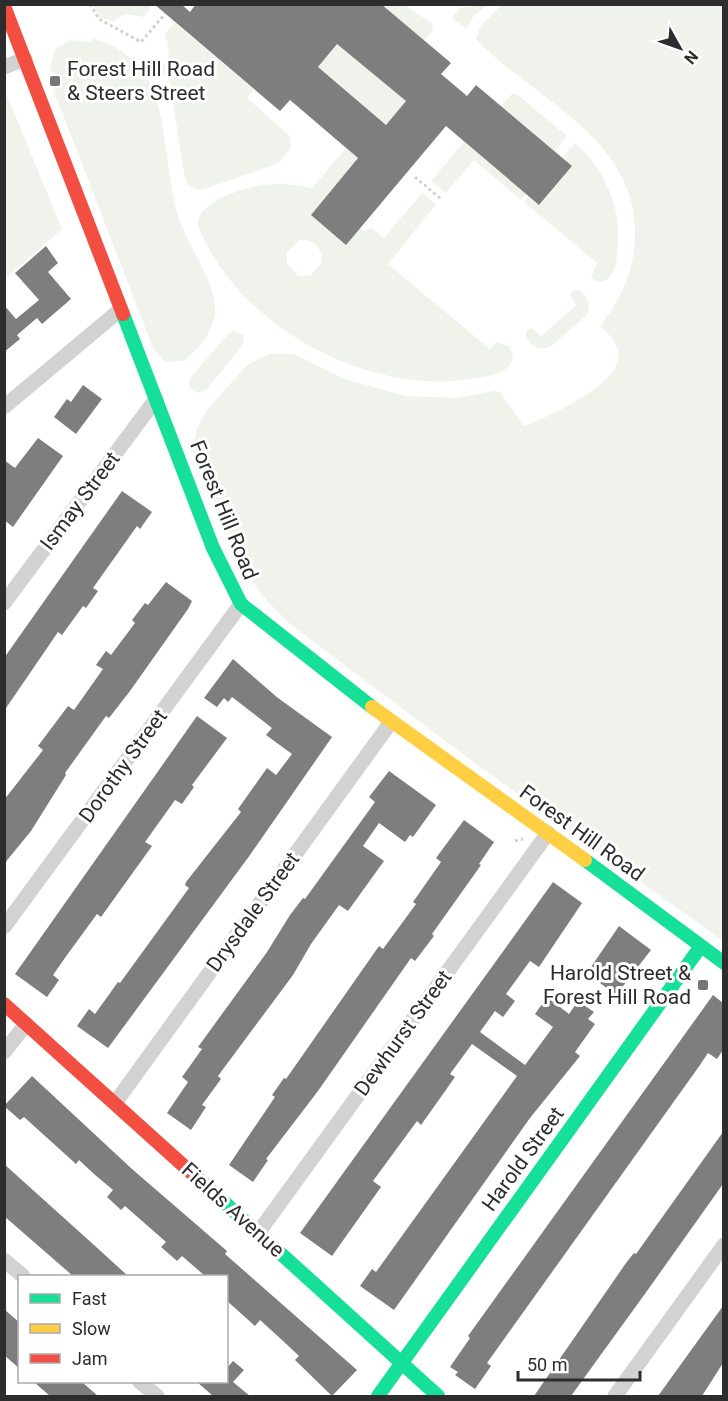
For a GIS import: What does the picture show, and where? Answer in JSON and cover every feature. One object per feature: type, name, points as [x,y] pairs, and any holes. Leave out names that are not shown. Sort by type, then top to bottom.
[{"type":"street","name":"Forest Hill Road","points":[[4,6],[213,548],[241,604],[391,722],[548,833],[723,963]]},
{"type":"street","points":[[4,67],[25,59]]},
{"type":"street","points":[[4,407],[120,310]]},
{"type":"street","name":"Ismay Street","points":[[4,603],[156,399]]},
{"type":"street","name":"Dorothy Street","points":[[4,927],[241,604]]},
{"type":"street","name":"Drysdale Street","points":[[115,1104],[391,722]]},
{"type":"street","name":"Dewhurst Street","points":[[258,1233],[548,833]]},
{"type":"street","name":"Harold Street","points":[[378,1396],[701,946]]},
{"type":"street","name":"Fields Avenue","points":[[4,1004],[438,1396]]},
{"type":"street","points":[[4,1052],[26,1024]]},
{"type":"street","points":[[615,1396],[723,1245]]},
{"type":"street","points":[[4,1260],[22,1275]]},
{"type":"street","points":[[141,1383],[157,1396]]},
{"type":"path","points":[[90,4],[99,19],[141,42],[165,14]]},
{"type":"path","points":[[415,177],[441,199]]},
{"type":"path","points":[[514,841],[523,839]]},
{"type":"shaded area","points":[[148,4],[151,7],[144,17],[125,14],[112,22],[100,17],[93,5]]},
{"type":"shaded area","points":[[503,4],[723,5],[723,941],[472,761],[290,624],[267,601],[243,569],[193,452],[196,431],[206,411],[247,365],[269,354],[294,354],[345,379],[406,396],[456,398],[494,391],[500,392],[524,426],[548,416],[592,391],[613,371],[618,361],[618,351],[611,337],[600,326],[621,292],[633,256],[635,229],[630,196],[617,168],[598,143],[575,121],[476,39],[481,25]]},
{"type":"shaded area","points":[[381,5],[404,5],[432,23],[434,28],[424,41]]},
{"type":"shaded area","points":[[487,5],[473,17],[466,29],[452,18],[460,8]]},
{"type":"shaded area","points":[[175,23],[254,89],[247,98],[290,136],[291,147],[281,161],[204,189],[194,189],[188,184],[185,178],[171,91],[174,89],[161,69],[168,52],[168,43],[164,34]]},
{"type":"shaded area","points":[[93,38],[125,54],[149,81],[155,94],[163,127],[178,215],[211,289],[215,312],[212,326],[199,346],[183,361],[165,362],[153,348],[53,89],[60,87],[50,68],[55,50],[70,40],[91,42]]},
{"type":"shaded area","points":[[337,44],[406,101],[386,125],[318,67]]},
{"type":"shaded area","points":[[5,94],[62,229],[5,279]]},
{"type":"shaded area","points":[[512,94],[518,95],[567,136],[555,151],[501,106]]},
{"type":"shaded area","points":[[464,142],[526,194],[521,200],[474,160],[446,193],[431,181]]},
{"type":"shaded area","points":[[575,143],[587,155],[604,180],[611,194],[618,223],[616,264],[612,274],[602,282],[594,280],[591,276],[597,263],[524,202],[529,197],[540,205],[572,166],[563,157]]},
{"type":"shaded area","points":[[346,148],[358,158],[311,215],[346,244],[360,228],[364,231],[372,228],[384,238],[422,193],[436,204],[388,264],[490,349],[497,342],[509,346],[513,357],[508,367],[499,373],[476,378],[435,381],[393,377],[352,365],[312,347],[276,324],[243,295],[217,262],[198,226],[200,217],[215,201],[240,190],[279,184],[312,188]],"holes":[[[300,240],[316,245],[322,257],[322,262],[311,275],[299,276],[287,264],[287,252]]]},
{"type":"shaded area","points":[[573,290],[579,290],[587,298],[589,308],[587,315],[550,347],[533,346],[526,336],[526,331],[532,328],[541,336],[572,309],[576,305],[570,296]]},
{"type":"shaded area","points":[[234,330],[244,336],[243,345],[207,389],[199,393],[193,391],[189,385],[190,378]]},
{"type":"building","points":[[154,4],[181,4],[190,12],[196,4],[381,4],[451,63],[441,74],[467,96],[476,85],[572,166],[539,205],[446,126],[346,245],[311,215],[358,158],[290,100],[280,111]],"holes":[[[337,44],[406,101],[386,125],[318,67]]]},
{"type":"building","points":[[46,246],[58,263],[48,272],[71,299],[42,324],[37,318],[17,335],[20,339],[4,352],[4,305],[16,319],[39,300],[15,273]]},
{"type":"building","points":[[83,385],[102,399],[76,434],[54,417],[67,399],[71,402]]},
{"type":"building","points":[[38,438],[63,456],[13,527],[4,520],[4,460],[15,468]]},
{"type":"building","points":[[122,491],[152,512],[140,529],[137,526],[93,588],[98,591],[86,608],[83,606],[62,635],[58,632],[4,711],[4,658]]},
{"type":"building","points":[[166,582],[192,601],[188,609],[130,691],[109,718],[106,716],[65,773],[66,775],[31,831],[4,864],[4,800],[43,750],[38,746],[68,706],[74,710],[103,669],[96,665],[106,651],[111,655],[135,623],[132,620],[145,603],[148,605]]},
{"type":"building","points":[[233,659],[278,698],[332,737],[250,855],[108,1048],[77,1026],[89,1009],[95,1014],[118,982],[120,983],[189,888],[185,885],[186,882],[241,812],[238,809],[267,768],[276,775],[292,754],[266,735],[272,728],[232,697],[228,702],[224,698],[217,707],[204,698]]},
{"type":"building","points":[[197,716],[227,738],[192,785],[194,787],[182,804],[175,800],[145,842],[152,846],[101,917],[97,914],[53,975],[59,980],[47,997],[15,974]]},
{"type":"building","points":[[389,771],[436,805],[413,837],[410,835],[405,842],[379,823],[363,846],[384,861],[348,911],[339,905],[311,944],[293,975],[218,1076],[221,1079],[202,1105],[206,1107],[191,1130],[167,1113],[188,1082],[182,1077],[202,1049],[198,1047],[267,952],[290,915],[303,898],[305,899],[375,802],[369,797]]},
{"type":"building","points":[[464,820],[494,842],[479,864],[481,865],[432,934],[434,936],[415,961],[411,958],[318,1091],[266,1159],[268,1160],[253,1182],[229,1165],[275,1097],[272,1095],[284,1078],[286,1079],[379,946],[383,949],[416,904],[413,902],[441,862],[436,858]]},
{"type":"building","points":[[553,882],[582,903],[539,967],[530,961],[506,994],[515,1001],[503,1017],[495,1011],[480,1032],[525,1065],[553,1027],[535,1014],[547,997],[569,1014],[578,1001],[594,1012],[588,1019],[595,1024],[575,1052],[580,1056],[530,1118],[394,1310],[360,1286],[372,1269],[376,1272],[517,1076],[472,1044],[450,1074],[455,1077],[421,1125],[417,1121],[373,1181],[381,1187],[332,1256],[300,1233]]},
{"type":"building","points":[[619,926],[651,950],[616,995],[600,983],[604,978],[591,967]]},
{"type":"building","points":[[713,995],[723,1003],[723,1050],[717,1059],[708,1053],[487,1363],[491,1366],[475,1389],[455,1375],[458,1372],[450,1367],[470,1338],[468,1336]]},
{"type":"building","points":[[32,1076],[132,1169],[227,1251],[225,1254],[357,1370],[332,1396],[295,1360],[299,1356],[260,1320],[255,1326],[228,1302],[228,1275],[204,1275],[182,1256],[177,1261],[161,1247],[166,1242],[125,1206],[121,1210],[107,1197],[113,1190],[79,1160],[76,1164],[24,1117],[20,1120],[4,1106]]},
{"type":"building","points":[[723,1132],[723,1184],[647,1291],[571,1396],[534,1396],[626,1263],[634,1253],[636,1254]]},
{"type":"building","points":[[4,1164],[127,1275],[72,1275],[4,1216]]},
{"type":"building","points":[[723,1306],[723,1363],[702,1396],[658,1396]]},
{"type":"building","points":[[4,1309],[18,1321],[18,1367],[4,1355]]},
{"type":"building","points":[[233,1361],[244,1370],[233,1382],[250,1396],[213,1396],[198,1383],[228,1383],[228,1367]]},
{"type":"building","points":[[35,1383],[83,1383],[98,1396],[50,1396]]},
{"type":"traffic: fast","points":[[123,314],[213,548],[241,604],[372,707]]},
{"type":"traffic: fast","points":[[585,860],[724,963]]},
{"type":"traffic: fast","points":[[378,1396],[701,946]]},
{"type":"traffic: fast","points":[[215,1194],[438,1396]]},
{"type":"traffic: slow","points":[[372,707],[585,860]]},
{"type":"traffic: jam","points":[[4,6],[123,314]]},
{"type":"traffic: jam","points":[[4,1004],[215,1194]]},
{"type":"place","name":"Forest Hill Road & Steers Street","points":[[55,81]]},
{"type":"place","name":"Harold Street & Forest Hill Road","points":[[703,985]]}]
